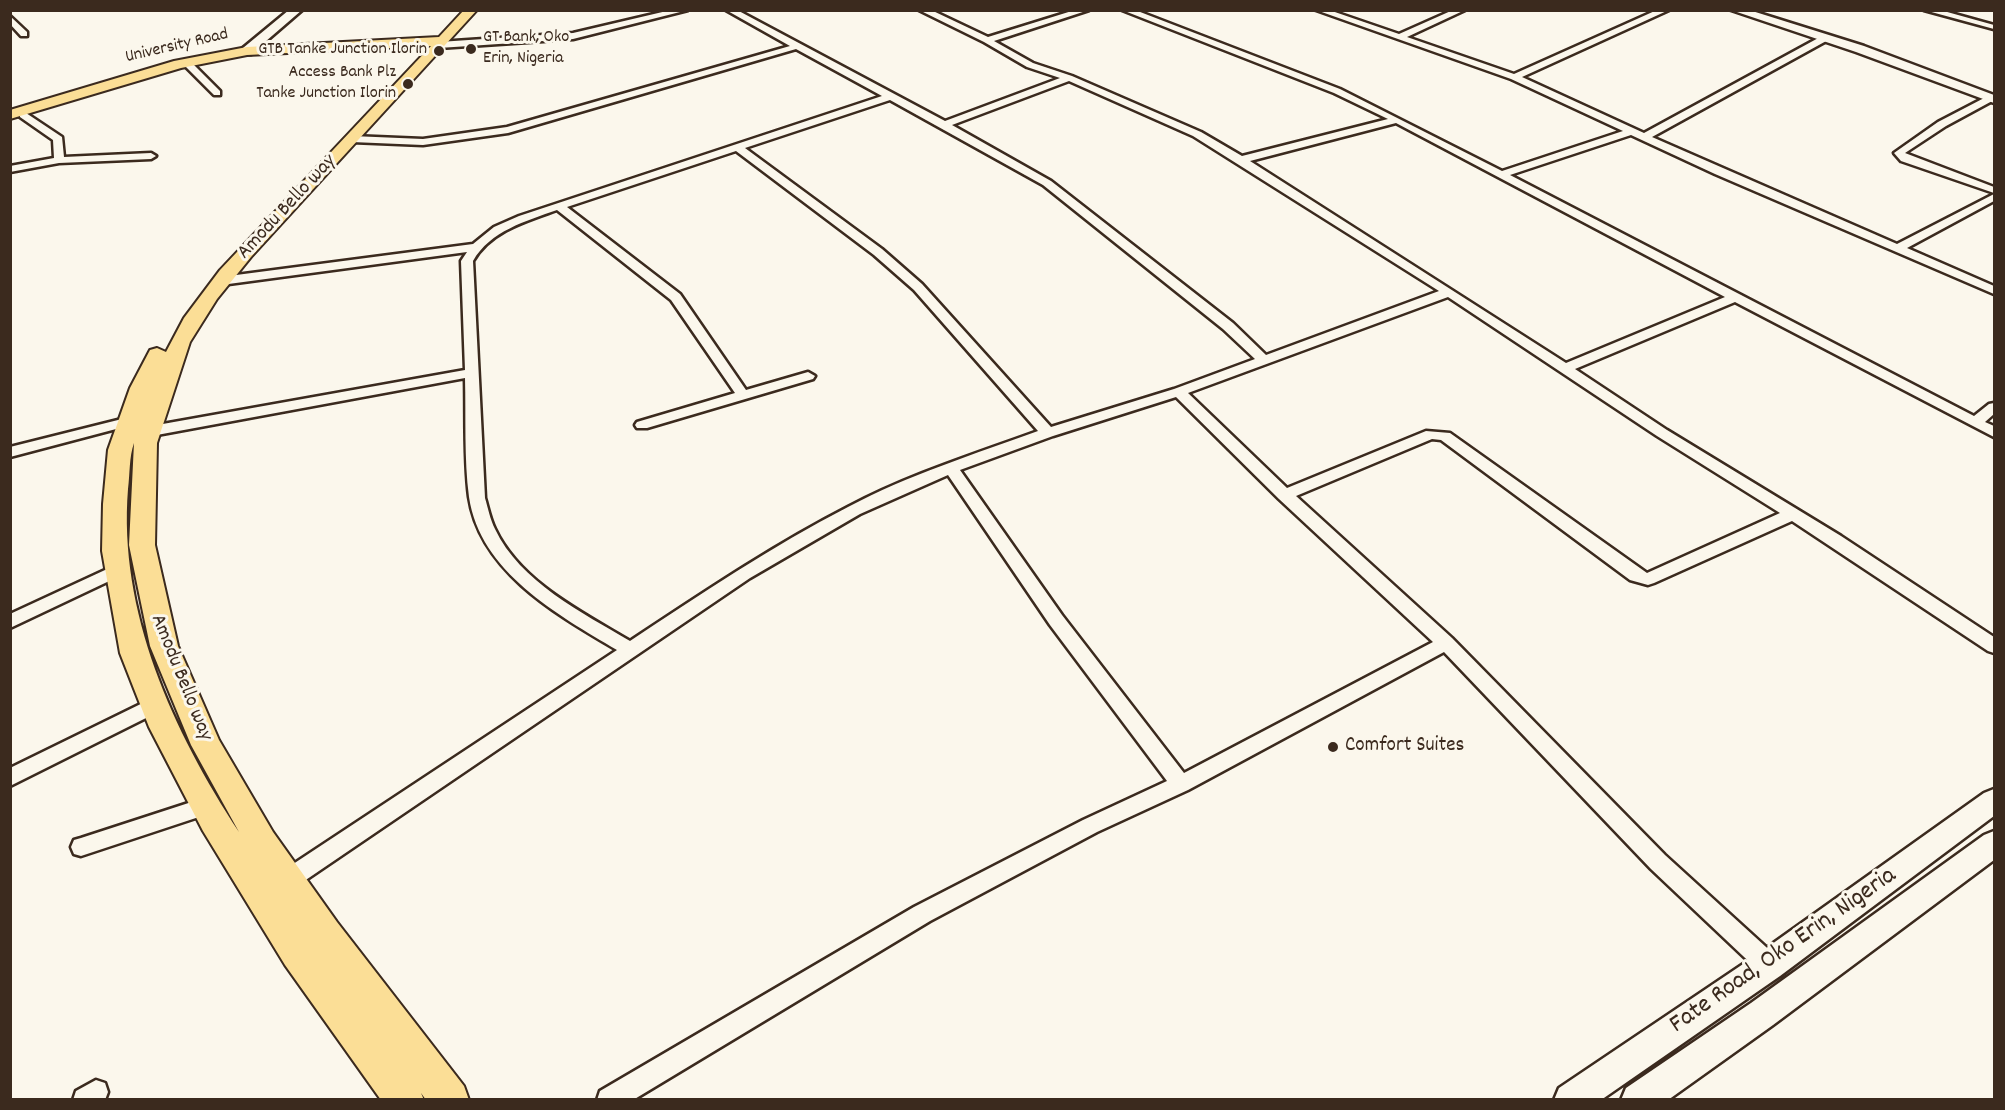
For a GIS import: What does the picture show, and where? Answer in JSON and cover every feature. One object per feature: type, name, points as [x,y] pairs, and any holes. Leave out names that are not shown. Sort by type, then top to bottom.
[{"type":"main road","name":"Amodu Bello way","points":[[405,1100],[297,953],[262,898],[207,806],[155,705],[134,653],[118,570],[115,504],[120,450],[151,411],[180,341],[221,281],[437,43],[460,10]]},
{"type":"main road","name":"Amodu Bello way","points":[[450,1100],[287,881],[227,784],[197,728],[155,620],[140,535],[138,426],[141,388],[164,340],[193,296],[471,10]]},
{"type":"main road","name":"University Road","points":[[15,116],[179,64],[247,51],[437,43]]},
{"type":"main road","name":"University Road","points":[[15,116],[189,65],[288,50],[437,43]]},
{"type":"street","points":[[247,51],[297,10]]},
{"type":"street","points":[[437,43],[580,35],[684,10]]},
{"type":"street","points":[[730,10],[888,97],[1006,158],[1047,183],[1228,326],[1264,360]]},
{"type":"street","points":[[923,10],[987,40],[1030,65],[1069,78],[1197,135],[1241,160],[1449,292],[1791,515],[1835,540],[1995,646]]},
{"type":"street","points":[[987,40],[1085,10]]},
{"type":"street","points":[[1126,10],[1337,91],[1397,120],[1995,432]]},
{"type":"street","points":[[1320,10],[1514,77],[1643,138],[1995,290]]},
{"type":"street","points":[[1400,37],[1461,10]]},
{"type":"street","points":[[1514,77],[1665,10]]},
{"type":"street","points":[[1736,10],[1825,38],[1993,98]]},
{"type":"street","points":[[1929,10],[1995,27]]},
{"type":"street","points":[[10,18],[24,34]]},
{"type":"street","points":[[1643,138],[1825,38]]},
{"type":"street","points":[[352,139],[423,142],[508,130],[798,46]]},
{"type":"street","points":[[189,65],[217,93]]},
{"type":"street","points":[[944,125],[1069,78]]},
{"type":"street","points":[[221,281],[474,247],[503,227],[558,206],[888,97]]},
{"type":"street","points":[[1993,98],[1941,124],[1899,153],[1905,159],[1995,190]]},
{"type":"street","points":[[15,116],[56,137],[59,160]]},
{"type":"street","points":[[1241,160],[1397,120]]},
{"type":"street","points":[[1502,174],[1629,131],[1656,132]]},
{"type":"street","points":[[736,146],[879,252],[918,287],[1048,433]]},
{"type":"street","points":[[10,169],[59,160],[151,156]]},
{"type":"street","points":[[1899,248],[1995,197]]},
{"type":"street","points":[[558,206],[676,297],[743,395]]},
{"type":"street","points":[[474,247],[467,261],[477,498],[488,532],[513,568],[549,601],[629,649]]},
{"type":"street","points":[[262,898],[629,649],[744,574],[854,510],[951,468],[1048,433],[1179,392],[1449,292]]},
{"type":"street","points":[[1566,368],[1738,296]]},
{"type":"street","points":[[10,452],[138,426],[472,373]]},
{"type":"street","points":[[642,425],[808,376]]},
{"type":"street","points":[[1179,392],[1285,495],[1446,643],[1658,862],[1769,965]]},
{"type":"street","points":[[1976,422],[1995,407]]},
{"type":"street","points":[[1285,495],[1431,434],[1445,436],[1636,576],[1648,579],[1791,515]]},
{"type":"street","points":[[951,468],[1056,620],[1181,783]]},
{"type":"street","points":[[10,622],[118,570]]},
{"type":"street","points":[[609,1100],[922,914],[1090,826],[1181,783],[1446,643]]},
{"type":"street","points":[[10,778],[155,705]]},
{"type":"street","name":"Fate Road, Oko Erin, Nigeria","points":[[1570,1100],[1769,965],[1995,801]]},
{"type":"street","points":[[81,847],[207,806]]},
{"type":"street","name":"Fate Road, Oko Erin, Nigeria","points":[[1638,1100],[1762,1014],[1995,844]]},
{"type":"place","name":"GT Bank, Oko Erin, Nigeria","points":[[471,49]]},
{"type":"place","name":"GTB Tanke Junction Ilorin","points":[[439,51]]},
{"type":"place","name":"Access Bank Plz Tanke Junction Ilorin","points":[[408,84]]},
{"type":"place","name":"Comfort Suites","points":[[1333,747]]}]
